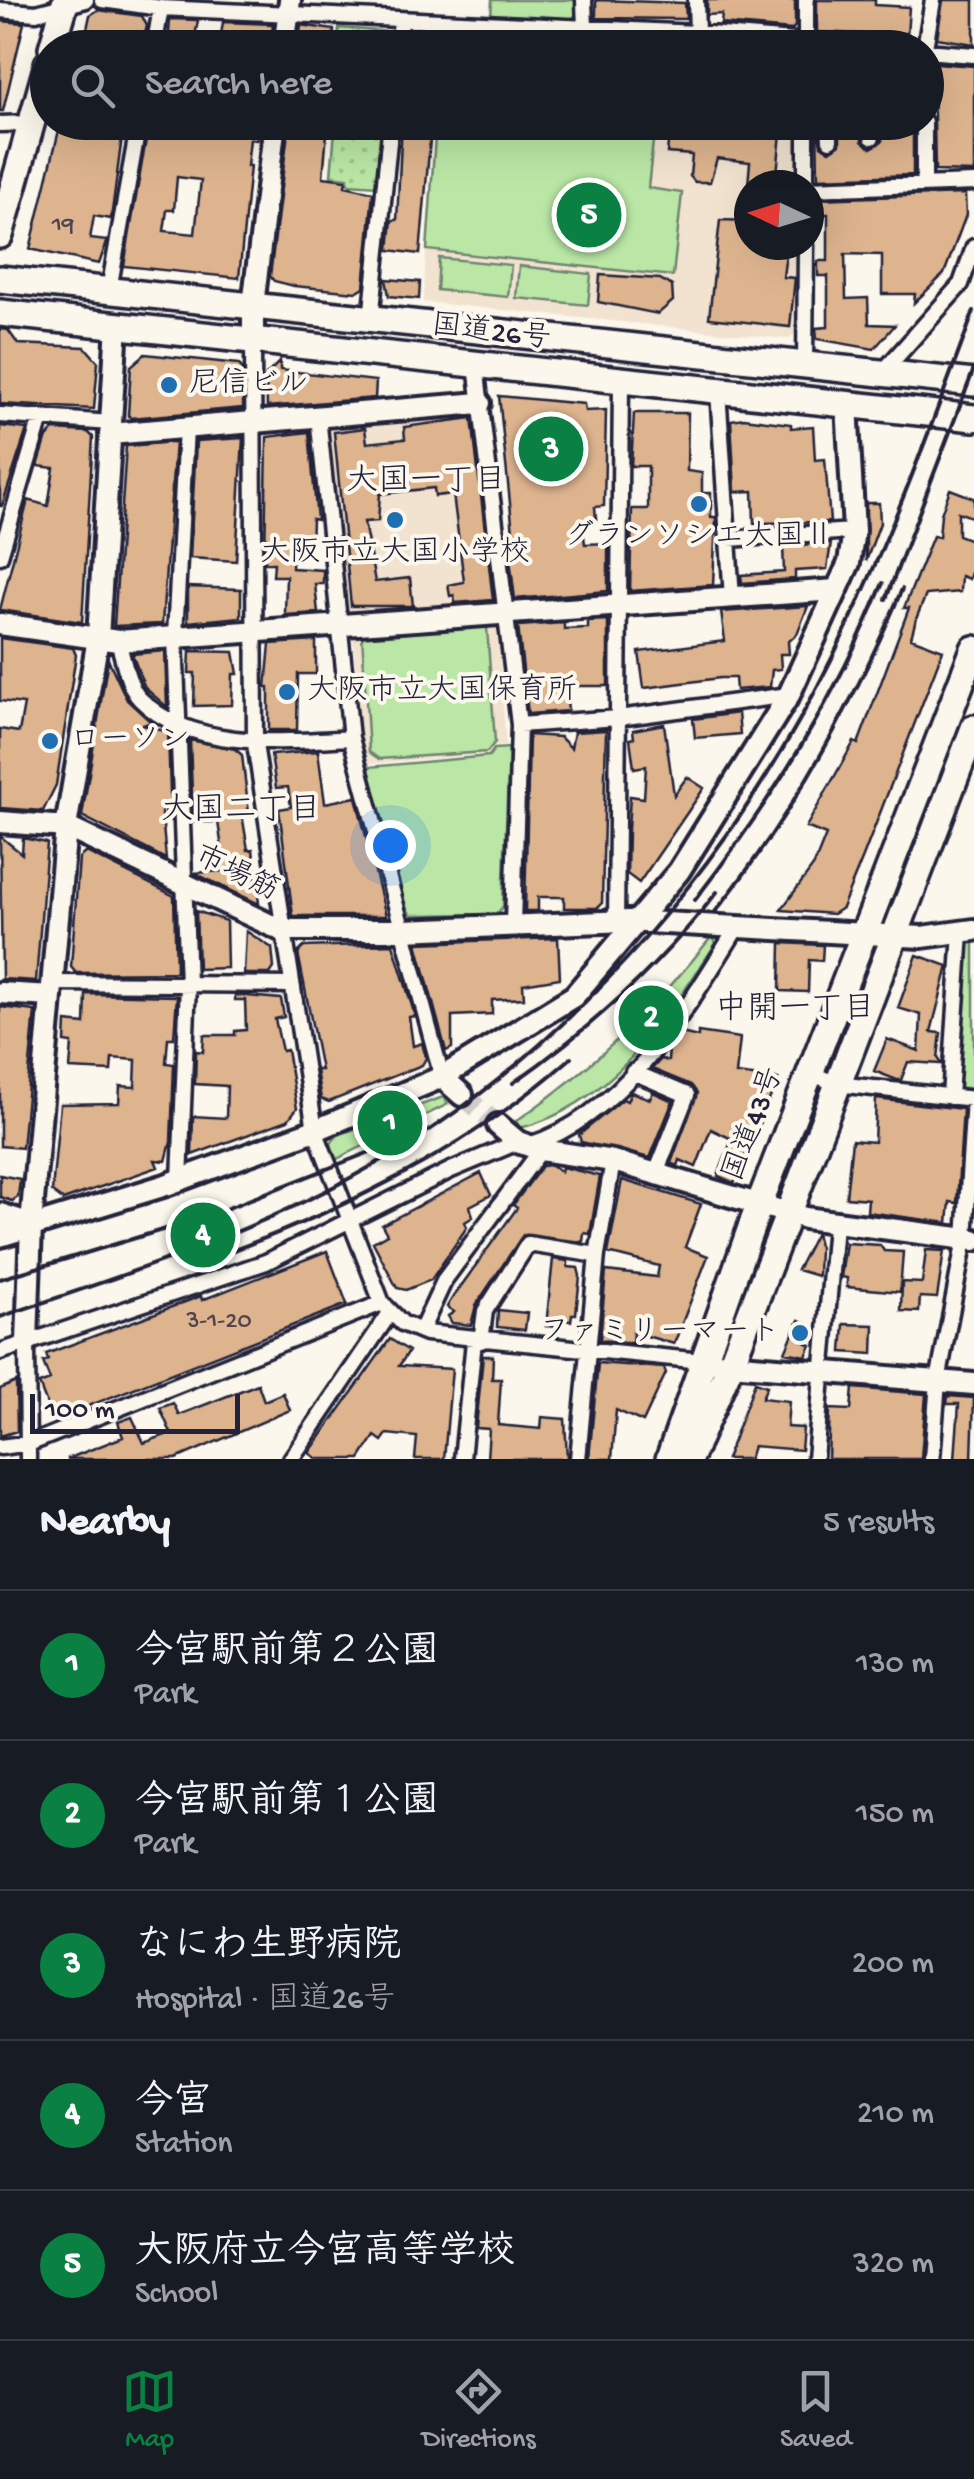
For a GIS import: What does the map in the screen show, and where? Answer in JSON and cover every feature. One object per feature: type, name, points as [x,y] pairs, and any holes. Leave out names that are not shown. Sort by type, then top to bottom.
[{"type":"highway","points":[[60,30],[72,1]]},
{"type":"highway","points":[[0,235],[30,131]]},
{"type":"highway","name":"国道26号","points":[[0,278],[974,383]]},
{"type":"highway","name":"国道26号","points":[[0,313],[974,418]]},
{"type":"highway","name":"国道43号","points":[[669,1459],[759,1205],[974,648]]},
{"type":"highway","name":"国道43号","points":[[688,1459],[728,1371],[893,934],[968,762],[974,728]]},
{"type":"highway","points":[[652,1459],[682,1376],[702,1361]]},
{"type":"highway","points":[[705,1459],[726,1402],[728,1371]]},
{"type":"street","points":[[102,0],[161,8],[289,6],[401,21],[630,30]]},
{"type":"street","points":[[584,0],[585,28]]},
{"type":"street","points":[[696,0],[697,30]]},
{"type":"street","points":[[806,0],[806,30]]},
{"type":"street","points":[[929,30],[933,0]]},
{"type":"street","points":[[0,10],[36,13],[72,1]]},
{"type":"street","points":[[157,30],[161,8]]},
{"type":"street","points":[[400,30],[401,21]]},
{"type":"street","points":[[944,51],[974,55]]},
{"type":"street","points":[[0,124],[30,124]]},
{"type":"street","points":[[109,290],[136,140]]},
{"type":"street","points":[[274,140],[253,306],[254,744],[315,1130],[386,1308],[422,1331],[478,1341],[589,1347],[702,1361],[728,1371],[823,1369],[974,1384]]},
{"type":"street","points":[[371,320],[389,140]]},
{"type":"street","points":[[806,140],[807,170]]},
{"type":"street","points":[[924,140],[924,185]]},
{"type":"street","points":[[824,187],[974,184]]},
{"type":"street","points":[[881,374],[960,284],[974,247]]},
{"type":"street","points":[[805,366],[806,260]]},
{"type":"street","points":[[29,1451],[30,1226],[66,827],[108,639],[110,428],[116,324]]},
{"type":"street","points":[[476,365],[519,725],[513,924]]},
{"type":"street","points":[[620,382],[621,603],[614,921],[621,942]]},
{"type":"street","points":[[718,390],[732,598]]},
{"type":"street","points":[[0,415],[110,428],[186,428],[480,404]]},
{"type":"street","points":[[0,1236],[180,1180],[442,1077],[574,996],[679,871],[789,695],[849,563],[854,531],[846,404]]},
{"type":"street","points":[[318,416],[351,738],[442,1077],[462,1094]]},
{"type":"street","points":[[0,556],[41,418]]},
{"type":"street","points":[[180,1180],[188,984],[175,636],[186,428]]},
{"type":"street","points":[[728,539],[854,531]]},
{"type":"street","points":[[0,624],[108,639],[836,590]]},
{"type":"street","points":[[108,639],[138,698],[179,724],[254,744],[351,738]]},
{"type":"street","points":[[519,725],[618,718],[789,695]]},
{"type":"street","points":[[935,748],[968,762]]},
{"type":"street","name":"市場筋","points":[[0,822],[66,827],[284,930],[403,930],[614,921],[893,934],[968,931]]},
{"type":"street","points":[[0,1352],[266,1262],[451,1170],[562,1135],[633,1072],[695,995],[738,926]]},
{"type":"street","points":[[950,1097],[968,931]]},
{"type":"street","points":[[0,993],[188,984],[292,984]]},
{"type":"street","points":[[633,1072],[687,1094],[656,1173]]},
{"type":"street","points":[[810,1073],[837,1084],[974,1100],[969,1240],[938,1381],[932,1459]]},
{"type":"street","points":[[498,1125],[529,1146],[656,1173],[787,1214],[835,1225],[969,1240]]},
{"type":"street","points":[[422,1331],[445,1279],[529,1146]]},
{"type":"street","points":[[578,1459],[597,1256],[613,1162]]},
{"type":"street","points":[[0,1214],[30,1226]]},
{"type":"street","points":[[815,1459],[835,1225]]},
{"type":"street","points":[[462,1459],[478,1341],[486,1312],[528,1244],[538,1242],[597,1256]]},
{"type":"street","points":[[0,1446],[29,1451],[386,1308]]},
{"type":"street","points":[[291,1459],[386,1308]]},
{"type":"shaded area","points":[[433,140],[797,140],[797,170],[734,170],[734,260],[797,260],[797,331],[789,339],[423,302]]},
{"type":"shaded area","name":"大阪市立大国小学校","points":[[443,417],[465,608],[362,615],[344,607],[325,433],[333,425]]},
{"type":"shaded area","name":"大阪市立大国小学校","points":[[489,623],[498,629],[506,746],[494,746],[488,754],[368,764],[360,736],[353,640],[363,633]]},
{"type":"green space","points":[[492,0],[576,0],[576,15],[571,19],[491,16]]},
{"type":"green space","points":[[334,140],[382,140],[378,186],[348,184],[348,178],[331,176]]},
{"type":"green space","points":[[435,140],[653,140],[648,188],[682,193],[673,276],[427,250]]},
{"type":"green space","points":[[439,258],[511,265],[508,297],[437,290]]},
{"type":"green space","points":[[519,266],[591,274],[588,305],[516,298]]},
{"type":"green space","name":"大阪市立大国小学校","points":[[487,627],[495,742],[487,752],[379,759],[369,752],[362,635]]},
{"type":"green space","points":[[509,748],[503,906],[497,914],[412,915],[392,869],[368,767],[489,756],[494,749]]},
{"type":"green space","points":[[712,936],[716,943],[678,1000],[634,1055],[582,1100],[553,1117],[520,1128],[516,1121],[621,1036],[669,988]]},
{"type":"green space","points":[[974,939],[974,1089],[957,1087],[967,944]]},
{"type":"green space","points":[[443,1097],[448,1104],[335,1160],[331,1143],[338,1135]]},
{"type":"building","points":[[596,0],[685,3],[686,19],[596,18]]},
{"type":"building","points":[[707,0],[795,0],[795,26],[792,30],[721,24],[722,14],[707,15]]},
{"type":"building","points":[[817,0],[875,0],[875,5],[909,7],[907,30],[817,30]]},
{"type":"building","points":[[943,0],[974,0],[974,44],[944,39],[944,30],[938,30]]},
{"type":"building","points":[[98,10],[142,16],[147,26],[146,30],[87,30],[90,15]]},
{"type":"building","points":[[170,19],[198,20],[196,30],[169,30]]},
{"type":"building","points":[[0,21],[24,23],[3,111],[0,111]]},
{"type":"building","points":[[223,22],[273,24],[272,30],[222,30]]},
{"type":"building","points":[[301,25],[334,30],[300,30]]},
{"type":"building","points":[[944,64],[974,66],[974,172],[935,171],[934,140],[944,140]]},
{"type":"building","points":[[57,140],[122,140],[111,219],[94,216],[90,239],[107,241],[99,264],[30,249]]},
{"type":"building","points":[[146,140],[250,140],[239,278],[124,266]],"holes":[[[177,177],[201,180],[195,234],[164,231],[167,210],[174,210]]]},
{"type":"building","points":[[287,140],[326,140],[323,177],[346,180],[345,186],[373,192],[364,287],[356,292],[294,286],[274,281],[270,276]]},
{"type":"building","points":[[401,140],[430,140],[420,254],[389,250],[392,220],[397,220]]},
{"type":"building","points":[[668,140],[780,140],[777,170],[749,170],[750,162],[717,158],[710,182],[695,182],[690,176],[692,155],[667,153]]},
{"type":"building","points":[[817,140],[830,151],[840,140],[862,140],[871,148],[882,140],[913,140],[913,175],[824,178],[824,170],[818,170]]},
{"type":"building","points":[[965,194],[966,215],[944,274],[914,303],[915,294],[882,294],[882,255],[845,254],[846,299],[868,298],[869,324],[895,325],[874,349],[817,339],[816,328],[828,327],[828,276],[818,276],[818,261],[828,261],[828,214],[824,214],[824,199]]},
{"type":"building","points":[[720,220],[734,220],[734,260],[785,260],[783,277],[795,278],[790,327],[709,318]]},
{"type":"building","points":[[600,275],[660,279],[672,286],[673,301],[658,314],[598,302]]},
{"type":"building","points":[[386,279],[420,282],[419,299],[389,296]]},
{"type":"building","points":[[0,329],[8,330],[18,344],[85,347],[98,362],[94,409],[0,404]]},
{"type":"building","points":[[145,354],[238,364],[243,369],[243,408],[131,418],[131,366]]},
{"type":"building","points":[[280,361],[280,370],[376,381],[375,398],[267,407],[266,375]]},
{"type":"building","points":[[499,396],[584,404],[585,411],[606,410],[604,506],[595,507],[596,519],[582,521],[585,544],[608,543],[608,591],[515,599],[508,543],[514,542]]},
{"type":"building","points":[[634,413],[688,413],[687,471],[702,473],[702,493],[711,493],[711,517],[716,517],[713,585],[630,591],[632,509],[648,509],[648,466],[631,466]]},
{"type":"building","points":[[472,418],[493,600],[455,603],[454,595],[450,596],[448,585],[464,582],[453,494],[435,496],[434,488],[380,494],[378,521],[364,522],[375,582],[410,578],[413,606],[351,606],[334,432],[365,428],[367,443],[405,439],[404,427]]},
{"type":"building","points":[[731,420],[791,424],[791,428],[813,426],[815,460],[825,459],[830,522],[754,523],[753,491],[735,492]]},
{"type":"building","points":[[0,426],[27,429],[2,506],[0,506]]},
{"type":"building","points":[[54,430],[88,432],[93,437],[82,622],[0,610],[28,500],[48,506],[54,468],[38,466],[47,437]]},
{"type":"building","points":[[309,432],[317,520],[312,519],[311,546],[293,545],[292,568],[323,570],[323,584],[315,584],[318,613],[285,615],[286,576],[273,576],[274,563],[265,563],[267,437]]},
{"type":"building","points":[[243,438],[236,561],[190,558],[196,441]]},
{"type":"building","points":[[175,442],[162,624],[114,626],[126,446]]},
{"type":"building","points":[[950,489],[974,498],[974,518],[958,512],[958,535],[974,541],[974,564],[969,579],[961,576],[960,592],[926,595],[916,619],[911,638],[943,650],[863,857],[842,908],[833,914],[781,910],[814,865],[826,835],[806,827],[854,742],[858,744],[909,608],[904,608],[933,536],[939,537],[941,514]]},
{"type":"building","points":[[866,503],[879,503],[880,523],[866,561]]},
{"type":"building","points":[[831,543],[827,569],[795,571],[795,579],[742,583],[741,575],[784,572],[783,546]]},
{"type":"building","points":[[188,587],[241,589],[241,617],[188,622]]},
{"type":"building","points":[[808,606],[797,634],[788,642],[789,654],[780,654],[781,669],[772,670],[770,687],[736,690],[735,678],[720,678],[644,688],[639,652],[725,641],[721,612]]},
{"type":"building","points":[[608,620],[608,686],[566,686],[568,711],[528,714],[518,626],[564,623],[564,629],[588,628],[588,621]]},
{"type":"building","points":[[0,638],[73,648],[76,655],[56,785],[43,811],[0,808],[0,729],[19,732],[24,704],[0,701]]},
{"type":"building","points":[[316,641],[316,674],[298,674],[297,730],[269,730],[266,687],[270,644]]},
{"type":"building","points":[[165,651],[167,707],[145,688],[132,654]]},
{"type":"building","points":[[190,651],[234,652],[238,674],[233,674],[232,705],[194,706],[195,673],[189,673]]},
{"type":"building","points":[[108,659],[127,700],[151,722],[143,725],[168,732],[171,822],[161,804],[166,859],[82,816]]},
{"type":"building","points":[[738,713],[740,734],[695,738],[693,719]]},
{"type":"building","points":[[664,724],[674,795],[687,777],[704,788],[639,883],[627,874],[630,796],[644,798],[646,766],[634,768],[630,739],[634,738],[633,730]]},
{"type":"building","points":[[606,730],[602,903],[597,908],[564,908],[564,897],[538,897],[538,911],[525,911],[529,735],[560,737],[571,748],[574,732]]},
{"type":"building","points":[[190,740],[235,749],[242,755],[249,813],[242,814],[248,850],[253,849],[259,904],[194,873],[222,871],[223,855],[218,822],[193,822]]},
{"type":"building","points":[[318,751],[325,803],[356,797],[386,916],[293,916],[279,809],[291,807],[288,787],[276,788],[271,755]]},
{"type":"building","points":[[0,836],[22,854],[23,838],[47,843],[36,981],[2,979]]},
{"type":"building","points":[[86,852],[174,896],[176,972],[76,973],[71,967],[79,858]]},
{"type":"building","points":[[196,911],[226,921],[227,968],[198,969]]},
{"type":"building","points":[[246,931],[272,948],[274,968],[270,974],[244,974]]},
{"type":"building","points":[[558,938],[560,978],[523,984],[524,998],[492,1000],[492,1014],[452,1016],[452,1048],[446,1051],[417,943]]},
{"type":"building","points":[[781,943],[823,945],[822,961],[809,960],[808,992],[780,991]]},
{"type":"building","points":[[393,944],[415,1016],[409,1017],[413,1046],[422,1043],[426,1058],[422,1065],[329,1102],[321,1099],[316,1070],[321,1070],[298,953],[304,947]]},
{"type":"building","points":[[917,955],[948,966],[931,1032],[941,1033],[938,1058],[942,1064],[908,1062],[901,1080],[897,1080],[874,1071],[887,1039],[919,1051],[921,1015],[898,1008]]},
{"type":"building","points":[[86,994],[177,996],[174,1038],[168,1038],[166,1063],[174,1064],[171,1142],[166,1161],[155,1160],[158,1167],[63,1200],[52,1192],[60,1104],[119,1103],[120,1086],[135,1087],[136,1060],[112,1058],[111,1071],[70,1069],[72,1043],[65,1042],[66,1022],[85,1024]]},
{"type":"building","points":[[235,995],[281,999],[284,1017],[275,1019],[282,1051],[287,1050],[297,1108],[288,1120],[192,1155],[193,1116],[226,1118],[227,1086],[195,1084],[196,1051],[203,1052],[204,1035],[235,1035],[235,1031],[246,1030],[245,1000],[235,1000]]},
{"type":"building","points":[[0,1007],[35,1011],[22,1148],[0,1146]]},
{"type":"building","points":[[698,1032],[740,1038],[736,1074],[778,1079],[734,1183],[718,1176],[732,1139],[711,1129],[696,1167],[680,1160],[678,1166],[671,1163],[697,1093],[691,1085],[652,1069],[661,1059],[668,1061],[669,1048],[681,1033],[698,1037]]},
{"type":"building","points":[[631,1092],[650,1099],[653,1092],[673,1101],[650,1158],[581,1142],[579,1135],[623,1099],[627,1101]]},
{"type":"building","points":[[876,1099],[963,1109],[957,1203],[950,1202],[948,1223],[867,1212],[868,1199],[846,1197],[852,1140],[874,1142]]},
{"type":"building","points":[[551,1165],[561,1172],[562,1167],[600,1176],[590,1234],[584,1233],[583,1242],[523,1235],[476,1305],[471,1325],[452,1323],[448,1316],[454,1312],[447,1307],[451,1300],[517,1208],[513,1205],[542,1166]]},
{"type":"building","points":[[481,1173],[491,1195],[470,1206],[473,1217],[465,1222],[467,1227],[431,1280],[406,1290],[397,1288],[373,1242],[387,1234],[382,1225]]},
{"type":"building","points":[[0,1175],[20,1179],[18,1197],[12,1201],[0,1197]]},
{"type":"building","points":[[622,1180],[701,1204],[685,1247],[708,1256],[674,1344],[633,1332],[632,1343],[600,1340],[606,1271],[657,1277],[659,1266],[608,1253]]},
{"type":"building","points":[[816,1233],[819,1246],[818,1276],[797,1270]]},
{"type":"building","points":[[846,1243],[880,1245],[884,1251],[903,1252],[900,1292],[847,1287],[847,1278],[841,1277]]},
{"type":"building","points":[[926,1250],[944,1251],[937,1298],[920,1297],[919,1312],[901,1311],[902,1282],[922,1283]]},
{"type":"building","points":[[327,1251],[347,1304],[53,1420],[39,1384],[50,1380],[43,1362],[48,1360],[46,1354]]},
{"type":"building","points":[[553,1259],[568,1261],[568,1267],[578,1268],[580,1276],[576,1314],[572,1314],[571,1321],[559,1320],[559,1327],[546,1326]]},
{"type":"building","points":[[498,1310],[527,1313],[525,1330],[497,1327]]},
{"type":"building","name":"ファミリーマート","points":[[799,1320],[810,1325],[803,1341],[811,1345],[806,1356],[785,1352]]},
{"type":"building","points":[[844,1324],[874,1325],[873,1354],[842,1352]]},
{"type":"building","points":[[390,1339],[409,1351],[399,1366],[452,1369],[444,1459],[415,1459],[417,1437],[387,1434],[382,1441],[375,1436],[360,1459],[318,1459],[309,1453]]},
{"type":"building","points":[[483,1356],[493,1356],[492,1379],[501,1379],[498,1425],[541,1429],[542,1417],[565,1419],[567,1459],[487,1459],[489,1429],[476,1428]]},
{"type":"building","points":[[598,1363],[664,1368],[666,1373],[643,1422],[616,1410],[612,1459],[589,1459]]},
{"type":"building","points":[[16,1382],[17,1431],[0,1436],[0,1389]]},
{"type":"building","points":[[755,1382],[767,1386],[762,1398],[789,1401],[787,1427],[803,1428],[801,1450],[753,1446],[749,1459],[726,1459]]},
{"type":"building","points":[[258,1384],[264,1401],[283,1393],[290,1410],[176,1459],[67,1459],[123,1437],[118,1422],[132,1417],[144,1443],[171,1433],[160,1408],[173,1403],[179,1415]]},
{"type":"building","points":[[853,1388],[926,1394],[921,1459],[828,1459],[830,1409],[851,1410]]},
{"type":"building","points":[[948,1396],[974,1398],[972,1459],[955,1459],[959,1404],[947,1404]]},
{"type":"tunnel","points":[[462,1095],[498,1125]]},
{"type":"railway","points":[[0,1317],[222,1238],[350,1178],[426,1132],[498,1080],[630,956],[741,814],[789,738],[831,660],[889,531],[974,311]]},
{"type":"railway","points":[[886,599],[974,369]]},
{"type":"railway","points":[[695,900],[800,748],[844,668],[883,583]]},
{"type":"railway","points":[[715,912],[771,836],[820,757],[902,589]]},
{"type":"railway","points":[[513,1083],[622,995],[717,892]]},
{"type":"railway","points":[[187,1267],[290,1228],[390,1181],[484,1125],[571,1058]]},
{"type":"railway","points":[[0,1279],[205,1217],[375,1150]]},
{"type":"place","name":"大阪府立今宮高等学校","points":[[589,215]]},
{"type":"place","name":"尼信ビル","points":[[169,385]]},
{"type":"place","name":"なにわ生野病院","points":[[551,449]]},
{"type":"place","name":"グランソシエ大国Ⅱ","points":[[699,504]]},
{"type":"place","name":"大阪市立大国小学校","points":[[395,520]]},
{"type":"place","name":"大阪市立大国保育所","points":[[287,692]]},
{"type":"place","name":"ローソン","points":[[50,741]]},
{"type":"place","name":"今宮駅前第１公園","points":[[651,1018]]},
{"type":"place","name":"今宮駅前第２公園","points":[[390,1123]]},
{"type":"place","name":"今宮","points":[[203,1235]]},
{"type":"place","name":"ファミリーマート","points":[[800,1333]]},
{"type":"district","name":"大国一丁目","points":[[426,483]]},
{"type":"district","name":"大国二丁目","points":[[241,812]]},
{"type":"district","name":"中開一丁目","points":[[795,1011]]}]
